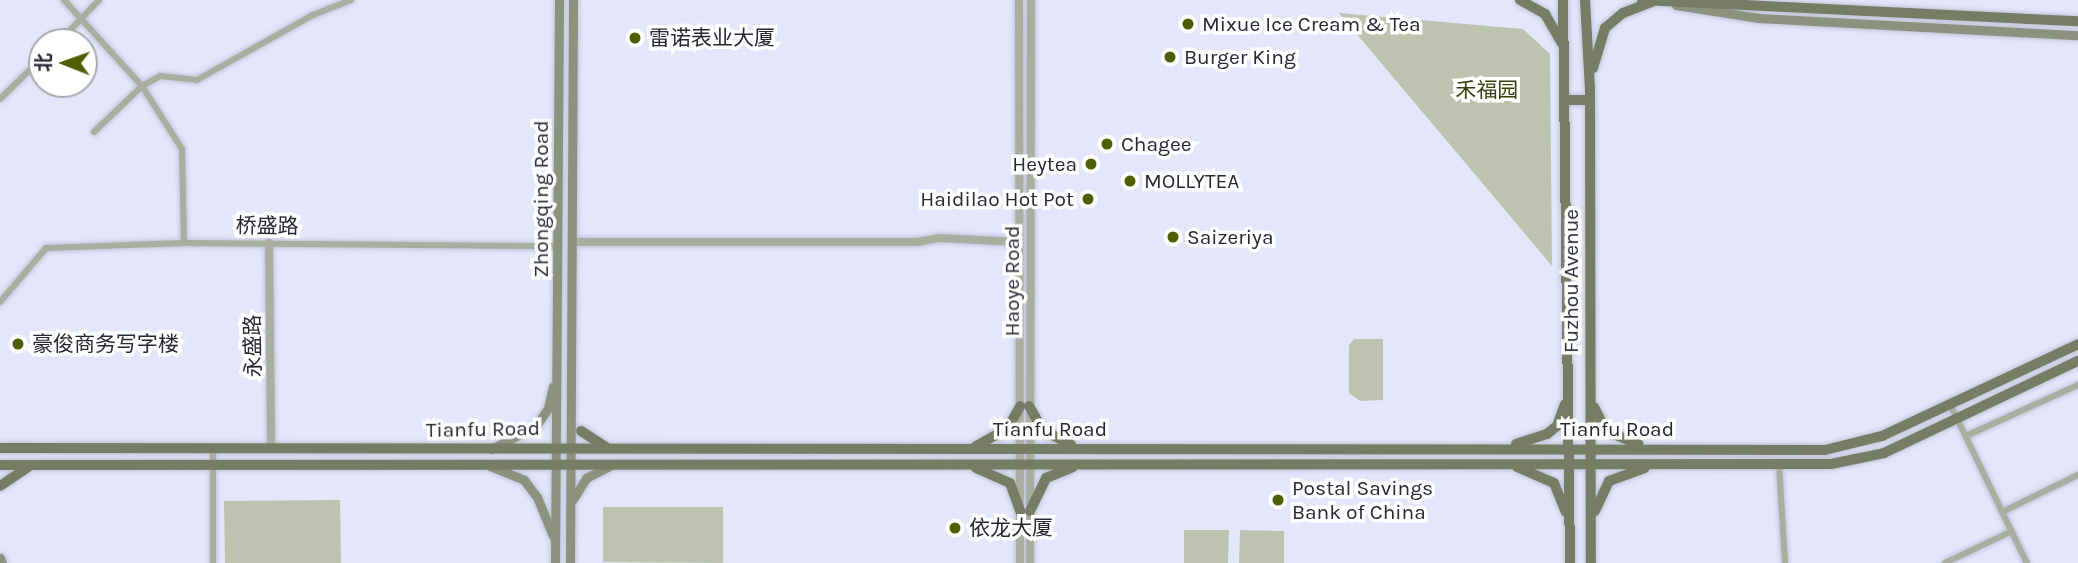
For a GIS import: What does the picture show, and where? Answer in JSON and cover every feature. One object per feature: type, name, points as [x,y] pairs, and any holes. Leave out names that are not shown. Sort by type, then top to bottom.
[{"type":"main road","name":"Zhongqing Road","points":[[557,372],[559,0]]},
{"type":"main road","name":"Zhongqing Road","points":[[571,505],[573,0]]},
{"type":"main road","points":[[1520,0],[1554,24],[1567,63]]},
{"type":"main road","name":"Fuzhou Avenue","points":[[1563,0],[1567,63],[1570,563]]},
{"type":"main road","name":"Fuzhou Avenue","points":[[1585,0],[1590,94],[1591,563]]},
{"type":"main road","points":[[1642,0],[2078,21]]},
{"type":"main road","points":[[1567,100],[1590,94],[1596,47],[1605,28],[1623,13],[1657,1],[1759,18],[2078,35]]},
{"type":"main road","name":"Tianfu Road","points":[[0,448],[1842,448],[1882,436],[2078,344]]},
{"type":"main road","name":"Tianfu Road","points":[[0,465],[1779,464],[1867,459],[2078,361]]},
{"type":"main road","points":[[555,563],[557,372]]},
{"type":"main road","points":[[491,449],[536,426],[548,408],[557,372]]},
{"type":"main road","points":[[1591,384],[1595,410],[1606,431],[1633,443],[1663,449]]},
{"type":"main road","points":[[1500,448],[1533,440],[1557,426],[1569,386]]},
{"type":"main road","points":[[572,399],[581,431],[613,449]]},
{"type":"main road","points":[[953,449],[1000,436],[1024,406],[1042,430],[1056,440],[1092,449]]},
{"type":"main road","points":[[0,442],[20,448]]},
{"type":"main road","points":[[485,464],[524,480],[537,497],[555,541]]},
{"type":"main road","points":[[570,563],[571,505],[586,478],[615,464]]},
{"type":"main road","points":[[954,464],[1004,478],[1016,492],[1025,511]]},
{"type":"main road","points":[[1025,511],[1046,478],[1090,464]]},
{"type":"main road","points":[[1506,464],[1553,483],[1563,501],[1570,534]]},
{"type":"main road","points":[[1591,536],[1597,502],[1609,481],[1661,464]]},
{"type":"main road","points":[[0,486],[19,470],[36,465]]},
{"type":"main road","points":[[0,558],[2,563]]},
{"type":"street","points":[[64,0],[142,86],[182,149],[184,243]]},
{"type":"street","points":[[73,28],[100,0]]},
{"type":"street","points":[[94,132],[142,86],[160,76],[197,80],[313,15],[351,0]]},
{"type":"street","name":"Haoye Road","points":[[1019,0],[1020,242],[1025,449],[1025,511],[1020,563]]},
{"type":"street","name":"Haoye Road","points":[[1024,406],[1031,0]]},
{"type":"street","points":[[0,99],[28,72]]},
{"type":"street","points":[[573,242],[939,238],[1020,242]]},
{"type":"street","name":"桥盛路","points":[[0,302],[46,248],[184,243],[558,246]]},
{"type":"street","name":"永盛路","points":[[269,243],[271,448]]},
{"type":"street","points":[[1966,436],[2078,385]]},
{"type":"street","points":[[1950,404],[2027,563]]},
{"type":"street","points":[[213,448],[213,563]]},
{"type":"street","points":[[1779,464],[1785,563]]},
{"type":"street","points":[[2002,512],[2078,475]]},
{"type":"street","name":"Haoye Road","points":[[1025,511],[1030,563]]},
{"type":"street","points":[[1945,563],[2012,531]]},
{"type":"green space","name":"禾福园","points":[[1339,13],[1523,29],[1550,54],[1552,266]]},
{"type":"green space","points":[[1354,339],[1383,339],[1383,400],[1360,401],[1349,393],[1349,345]]},
{"type":"green space","points":[[340,500],[341,563],[225,563],[224,501]]},
{"type":"green space","points":[[603,507],[723,507],[723,563],[603,562]]},
{"type":"green space","points":[[1184,530],[1229,530],[1228,563],[1184,563]]},
{"type":"green space","points":[[1240,530],[1284,531],[1284,563],[1239,563]]},
{"type":"place","name":"Mixue Ice Cream & Tea","points":[[1188,24]]},
{"type":"place","name":"雷诺表业大厦","points":[[635,38]]},
{"type":"place","name":"Burger King","points":[[1170,57]]},
{"type":"place","name":"Chagee","points":[[1107,144]]},
{"type":"place","name":"Heytea","points":[[1091,164]]},
{"type":"place","name":"MOLLYTEA","points":[[1130,181]]},
{"type":"place","name":"Haidilao Hot Pot","points":[[1088,199]]},
{"type":"place","name":"Saizeriya","points":[[1173,237]]},
{"type":"place","name":"豪俊商务写字楼","points":[[18,344]]},
{"type":"place","name":"Postal Savings Bank of China","points":[[1278,500]]},
{"type":"place","name":"依龙大厦","points":[[955,528]]}]
